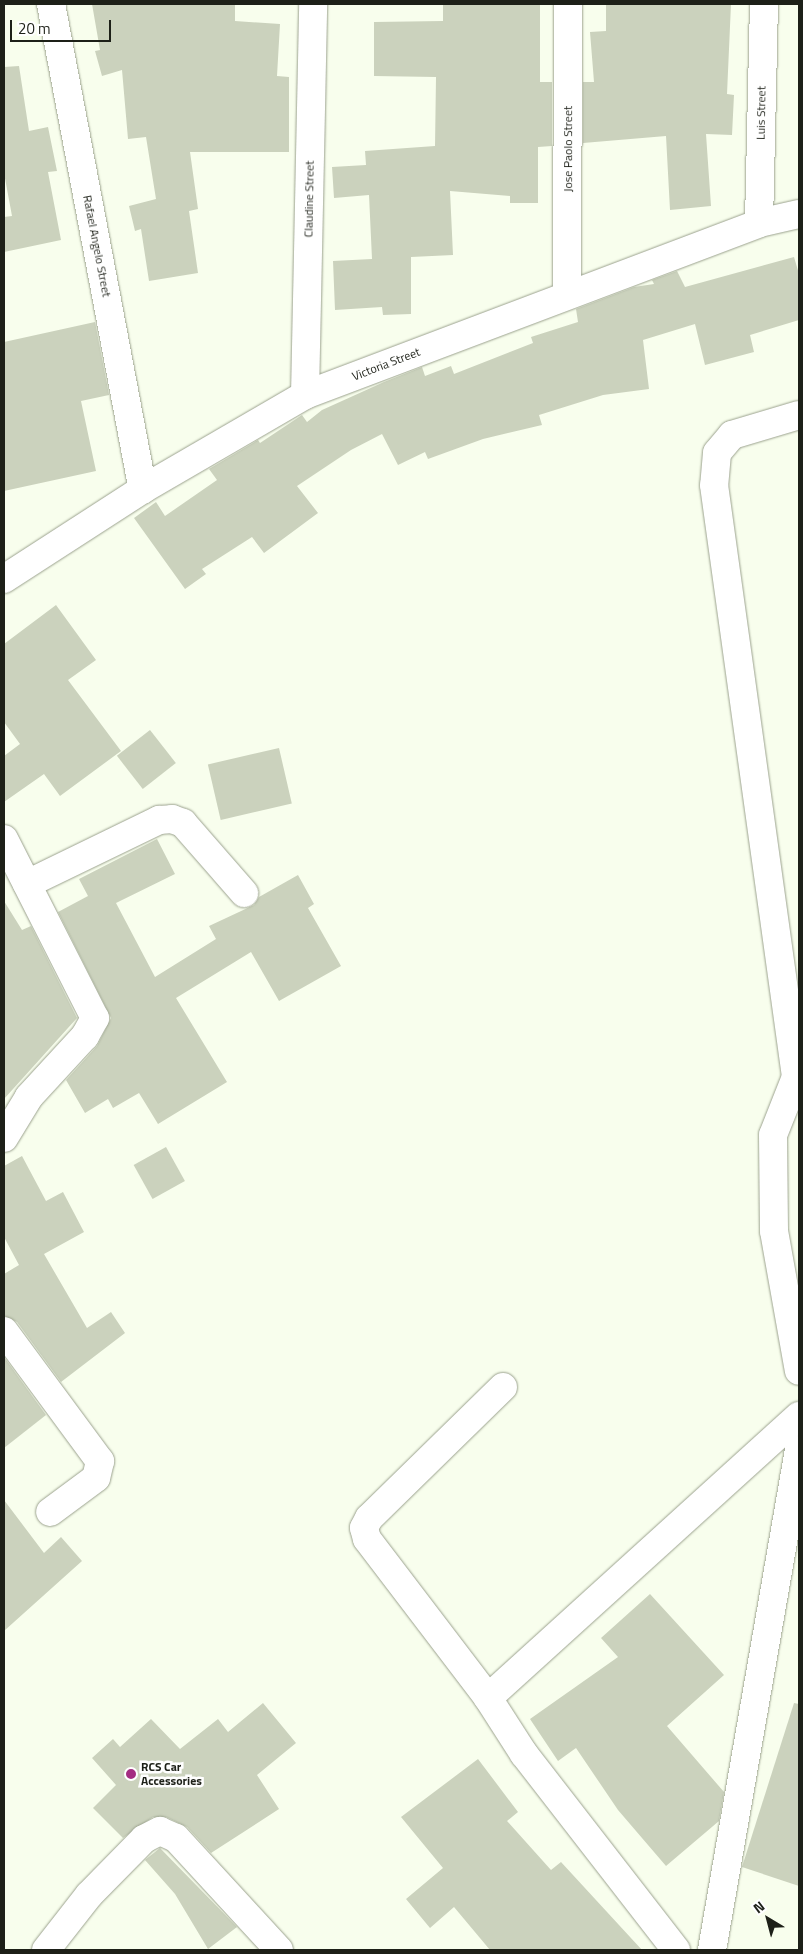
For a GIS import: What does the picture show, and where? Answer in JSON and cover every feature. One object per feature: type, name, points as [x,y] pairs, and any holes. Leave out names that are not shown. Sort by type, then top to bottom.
[{"type":"street","name":"Rafael Angelo Street","points":[[51,4],[143,488]]},
{"type":"street","name":"Claudine Street","points":[[305,395],[313,4]]},
{"type":"street","name":"Jose Paolo Street","points":[[567,295],[568,4]]},
{"type":"street","name":"Luis Street","points":[[759,223],[764,4]]},
{"type":"street","name":"Victoria Street","points":[[4,579],[143,488],[305,395],[759,223],[799,214]]},
{"type":"street","points":[[799,415],[732,434],[717,453],[714,485],[796,1077],[773,1135],[774,1231],[799,1371]]},
{"type":"street","points":[[28,884],[160,820],[172,819],[183,823],[244,893]]},
{"type":"street","points":[[4,838],[95,1018],[85,1036],[17,1112],[4,1138]]},
{"type":"street","points":[[4,1331],[100,1461],[96,1478],[50,1512]]},
{"type":"street","points":[[503,1387],[369,1518],[364,1528],[367,1539],[488,1698],[524,1754],[676,1950]]},
{"type":"street","points":[[488,1698],[799,1416]]},
{"type":"street","points":[[712,1950],[799,1450]]},
{"type":"street","points":[[46,1950],[89,1895],[144,1838],[160,1831],[176,1838],[279,1950]]},
{"type":"building","points":[[92,4],[235,4],[235,21],[280,24],[277,76],[289,77],[289,152],[190,152],[198,209],[189,211],[198,273],[149,281],[141,229],[135,231],[129,206],[156,199],[146,137],[128,139],[122,70],[102,76],[95,51],[100,50]]},
{"type":"building","points":[[443,4],[540,4],[540,82],[552,82],[552,146],[538,147],[538,203],[510,203],[510,196],[450,191],[453,255],[411,257],[411,314],[383,315],[382,307],[335,310],[333,261],[372,259],[369,195],[334,198],[332,167],[366,165],[365,151],[435,146],[436,77],[374,76],[374,22],[443,21]]},
{"type":"building","points":[[606,4],[731,4],[727,94],[734,95],[732,135],[706,134],[711,206],[670,210],[666,136],[583,143],[583,82],[594,82],[590,32],[606,31]]},
{"type":"building","points":[[19,66],[29,131],[48,127],[57,171],[48,172],[61,240],[4,252],[4,217],[12,216],[4,173],[4,67]]},
{"type":"building","points":[[794,257],[799,274],[799,320],[750,335],[754,352],[705,365],[695,324],[643,340],[649,389],[603,395],[539,415],[542,425],[483,439],[428,459],[425,452],[398,465],[382,434],[351,450],[297,486],[318,513],[264,553],[252,537],[202,569],[206,574],[185,589],[134,518],[156,502],[165,516],[217,480],[209,469],[258,440],[260,443],[302,415],[307,422],[322,410],[384,382],[422,367],[425,376],[451,366],[454,374],[533,343],[531,337],[578,322],[576,309],[634,287],[654,284],[652,280],[677,271],[685,287]]},
{"type":"building","points":[[95,322],[109,395],[81,401],[96,471],[4,491],[4,342]]},
{"type":"building","points":[[56,605],[96,660],[68,680],[121,751],[60,796],[44,774],[4,802],[4,756],[20,744],[4,722],[4,644]]},
{"type":"building","points":[[150,730],[176,763],[143,789],[117,756]]},
{"type":"building","points":[[279,748],[292,804],[221,820],[208,764]]},
{"type":"building","points":[[157,839],[175,874],[116,903],[155,977],[216,939],[209,926],[254,905],[259,897],[298,875],[314,904],[308,908],[341,966],[279,1001],[251,952],[176,998],[227,1082],[158,1124],[139,1093],[113,1108],[108,1099],[85,1113],[66,1080],[97,1046],[111,1018],[58,912],[88,896],[79,879]]},
{"type":"building","points":[[4,901],[22,930],[31,926],[77,1018],[4,1099]]},
{"type":"building","points":[[166,1147],[185,1181],[153,1199],[134,1165]]},
{"type":"building","points":[[22,1156],[46,1201],[63,1192],[84,1232],[44,1254],[87,1328],[111,1312],[125,1333],[61,1382],[17,1322],[4,1316],[4,1274],[19,1265],[4,1237],[4,1166]]},
{"type":"building","points":[[4,1357],[46,1415],[4,1448]]},
{"type":"building","points":[[4,1500],[44,1553],[61,1537],[82,1561],[4,1631]]},
{"type":"building","points":[[650,1594],[724,1675],[667,1726],[724,1792],[719,1821],[666,1866],[618,1810],[576,1748],[558,1761],[530,1719],[618,1657],[601,1638]]},
{"type":"building","points":[[263,1703],[296,1743],[257,1775],[279,1809],[211,1853],[187,1827],[166,1817],[153,1817],[123,1838],[93,1808],[116,1785],[92,1758],[113,1739],[120,1747],[151,1719],[180,1749],[218,1719],[228,1732]]},
{"type":"building","points":[[794,1703],[799,1704],[799,1886],[742,1867]]},
{"type":"building","points":[[478,1759],[518,1812],[507,1821],[551,1870],[561,1862],[642,1950],[490,1950],[454,1907],[430,1928],[406,1899],[443,1868],[401,1817]]},
{"type":"building","points":[[160,1848],[237,1927],[208,1949],[175,1894],[145,1860]]},
{"type":"place","name":"RCS Car Accessories","points":[[131,1774]]}]
